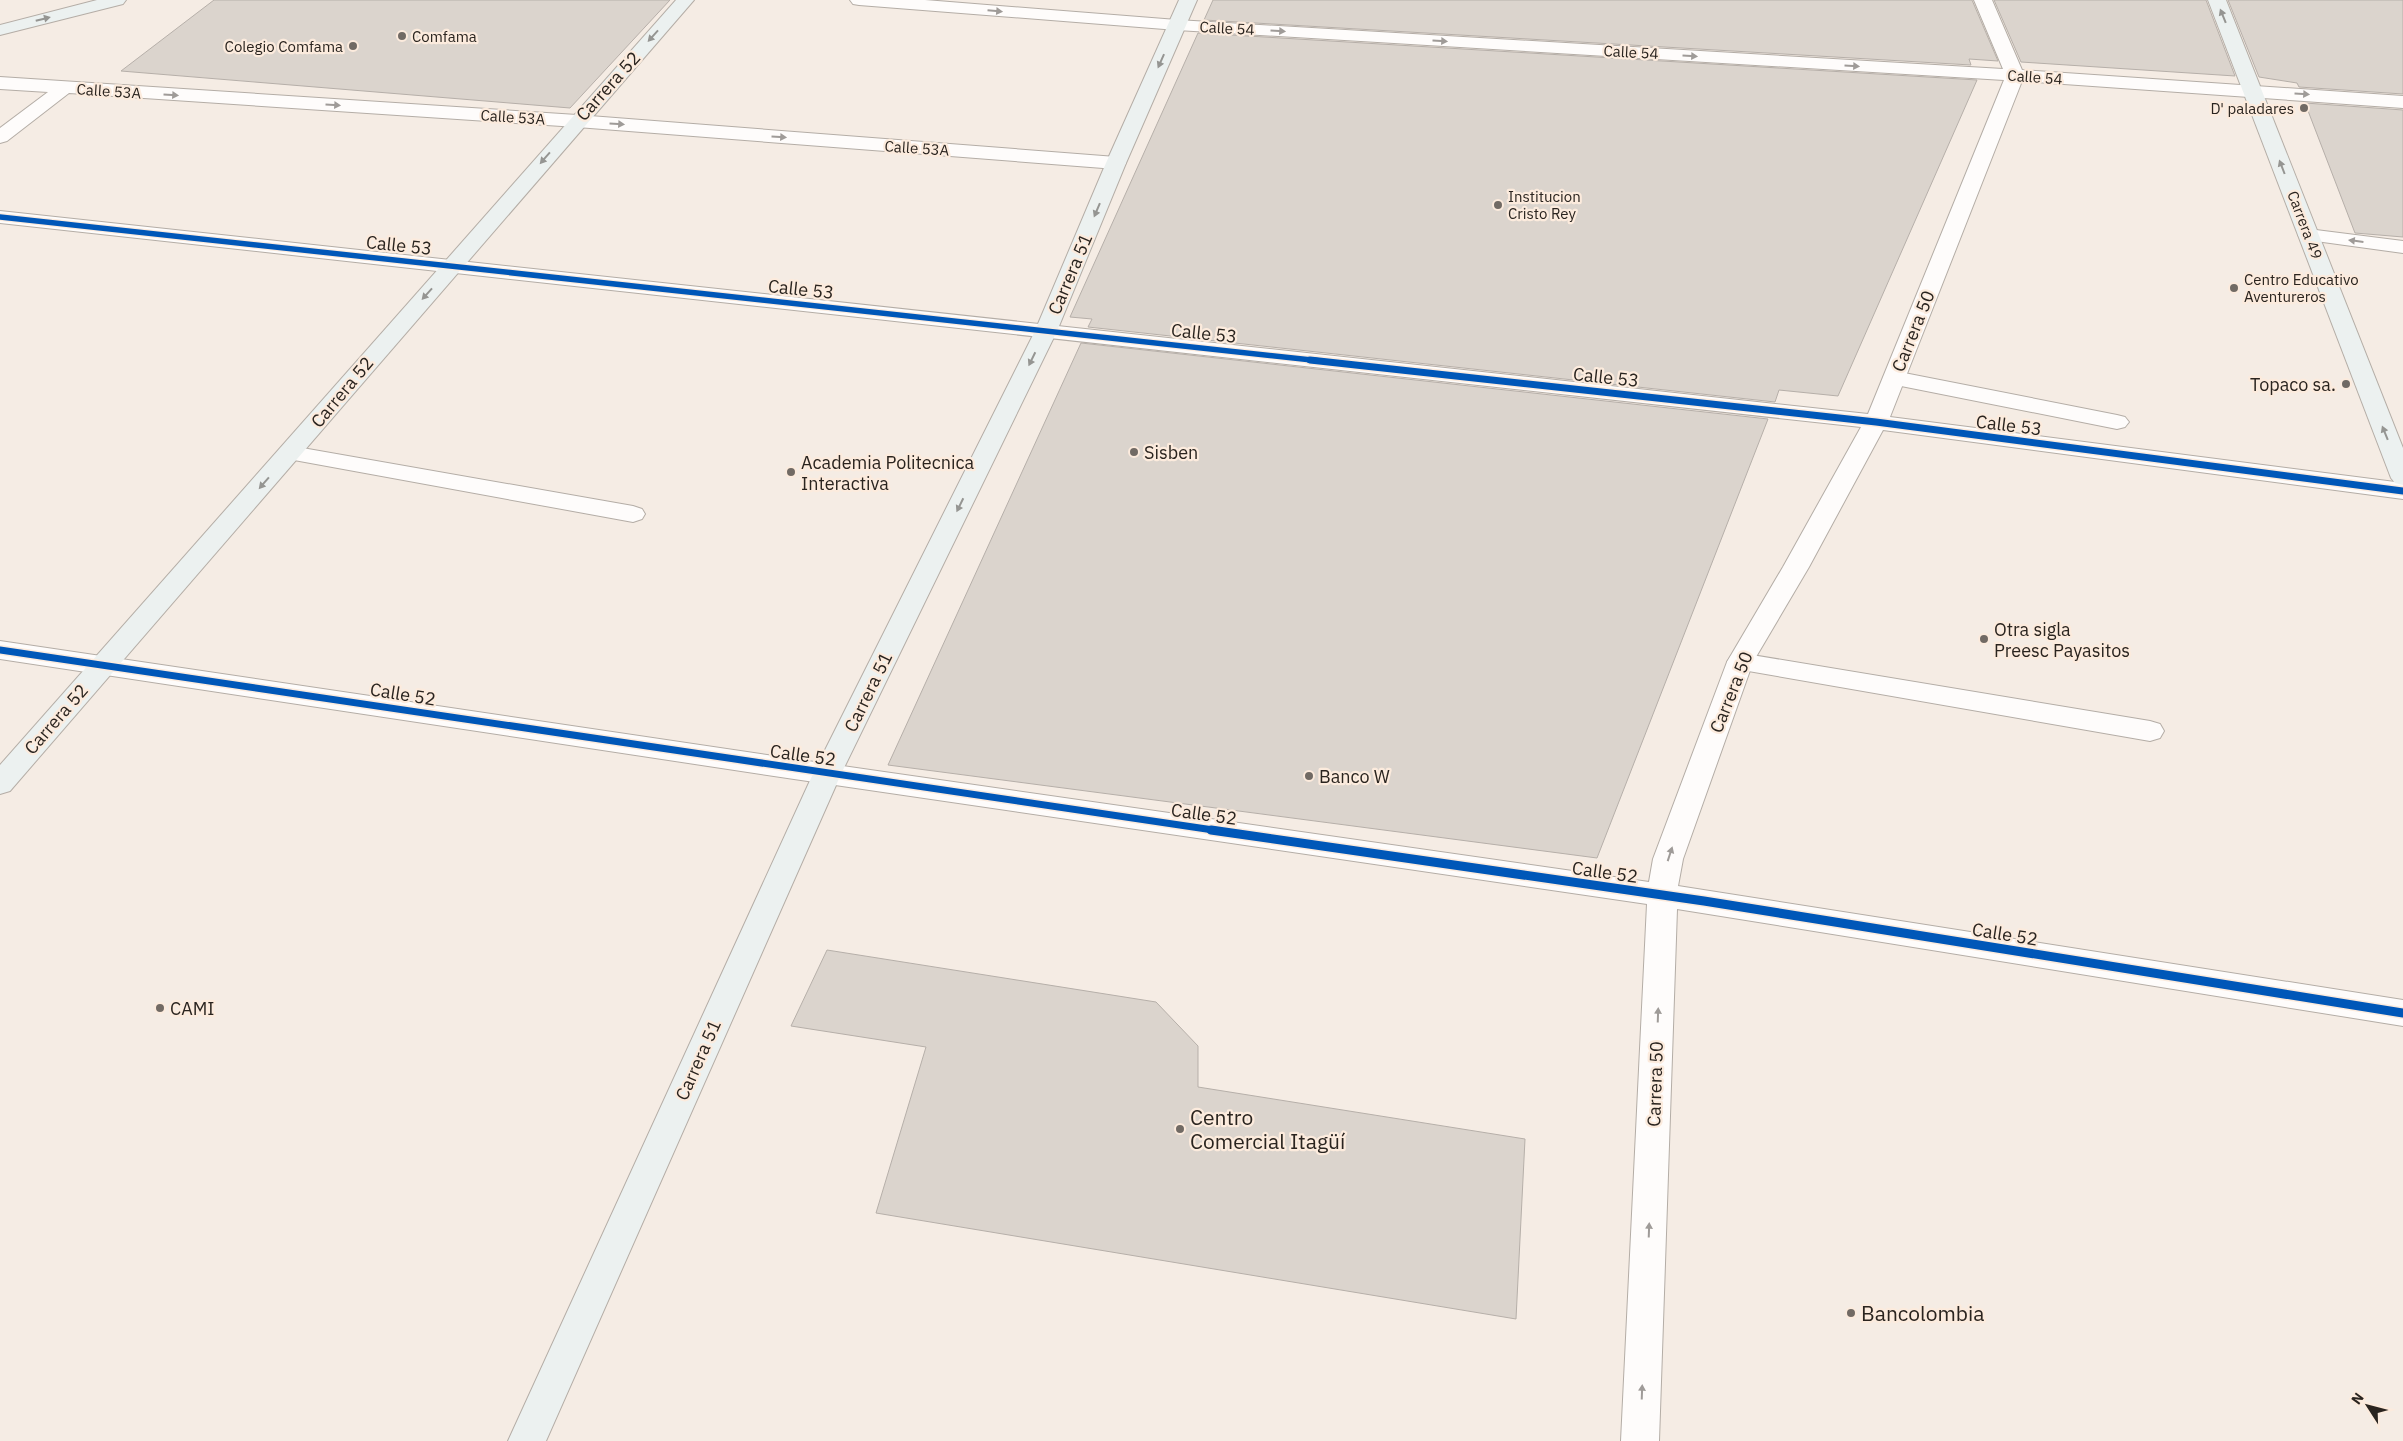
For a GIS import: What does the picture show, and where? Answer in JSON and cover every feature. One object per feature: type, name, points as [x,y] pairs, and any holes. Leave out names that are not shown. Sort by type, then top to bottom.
[{"type":"main road","points":[[0,30],[117,0]]},
{"type":"main road","name":"Carrera 52","points":[[0,784],[291,453],[375,353],[577,121],[685,0]]},
{"type":"main road","name":"Carrera 51","points":[[527,1441],[827,774],[1046,331],[1116,163],[1188,0]]},
{"type":"main road","name":"Carrera 49","points":[[2217,0],[2403,478]]},
{"type":"street","name":"Calle 54","points":[[859,0],[1177,25],[2015,75],[2253,90],[2403,102]]},
{"type":"street","points":[[1983,0],[2015,75]]},
{"type":"street","name":"Carrera 50","points":[[1640,1441],[1662,896],[1668,858],[1740,662],[1796,567],[1876,422],[2015,75]]},
{"type":"street","name":"Calle 53A","points":[[0,83],[577,121],[1116,163]]},
{"type":"street","points":[[0,137],[64,88]]},
{"type":"street","name":"Calle 53","points":[[0,217],[1876,422],[2403,491]]},
{"type":"street","points":[[2308,235],[2403,247]]},
{"type":"street","points":[[1894,378],[2118,422]]},
{"type":"street","points":[[291,453],[633,514]]},
{"type":"street","name":"Calle 52","points":[[0,650],[105,664],[827,774],[1662,896],[2403,1012]]},
{"type":"street","points":[[1740,662],[2150,731]]},
{"type":"building","name":"Comfama","points":[[214,0],[670,0],[570,108],[121,71]]},
{"type":"building","points":[[1213,0],[1972,0],[1998,61],[1969,59],[1971,65],[1204,20]]},
{"type":"building","points":[[1994,0],[2206,0],[2235,76],[2021,62]]},
{"type":"building","points":[[2228,0],[2403,0],[2403,94],[2299,87],[2297,83],[2259,77]]},
{"type":"building","points":[[1198,33],[1977,80],[1838,396],[1779,390],[1775,402],[1088,327],[1092,319],[1070,317]]},
{"type":"building","points":[[2305,103],[2403,110],[2403,237],[2355,233]]},
{"type":"building","points":[[1081,343],[1768,419],[1597,858],[888,765]]},
{"type":"building","name":"Centro Comercial Itagüí","points":[[827,950],[1156,1002],[1198,1046],[1198,1087],[1525,1139],[1516,1319],[876,1213],[926,1047],[791,1026]]},
{"type":"cycle path","points":[[0,217],[1876,422],[2403,491]]},
{"type":"cycle path","points":[[0,650],[794,769],[1704,901],[2403,1013]]},
{"type":"place","name":"Comfama","points":[[402,36]]},
{"type":"place","name":"Colegio Comfama","points":[[353,46]]},
{"type":"place","name":"D' paladares","points":[[2304,108]]},
{"type":"place","name":"Institucion Cristo Rey","points":[[1498,205]]},
{"type":"place","name":"Centro Educativo Aventureros","points":[[2234,288]]},
{"type":"place","name":"Topaco sa.","points":[[2346,384]]},
{"type":"place","name":"Sisben","points":[[1134,452]]},
{"type":"place","name":"Academia Politecnica Interactiva","points":[[791,472]]},
{"type":"place","name":"Otra sigla Preesc Payasitos","points":[[1984,639]]},
{"type":"place","name":"Banco W","points":[[1309,776]]},
{"type":"place","name":"CAMI","points":[[160,1008]]},
{"type":"place","name":"Centro Comercial Itagüí","points":[[1180,1129]]},
{"type":"place","name":"Bancolombia","points":[[1851,1313]]}]
